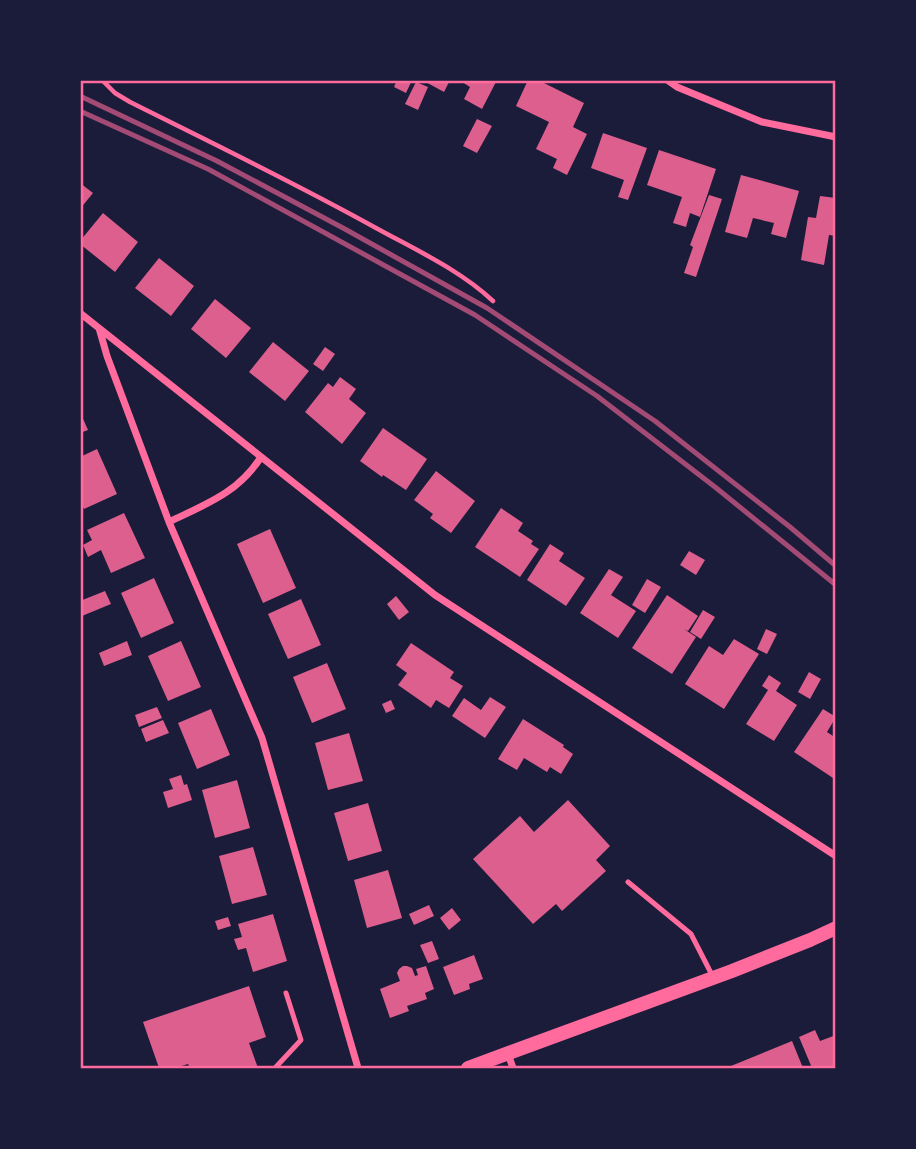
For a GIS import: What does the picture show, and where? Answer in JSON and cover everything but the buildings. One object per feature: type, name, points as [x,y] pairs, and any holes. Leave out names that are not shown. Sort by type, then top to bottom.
[{"type":"main road","points":[[468,1069],[713,978],[835,928]]},
{"type":"street","points":[[667,80],[677,87],[762,122],[835,137]]},
{"type":"street","points":[[80,313],[435,595],[835,856]]},
{"type":"street","points":[[99,328],[169,522],[262,738],[358,1069]]},
{"type":"street","points":[[169,522],[218,499],[251,472],[261,457]]},
{"type":"street","points":[[508,1054],[513,1069]]},
{"type":"lane","points":[[628,882],[691,934],[713,978]]},
{"type":"lane","points":[[275,1069],[301,1040],[286,993]]},
{"type":"path","points":[[102,80],[115,93],[130,102],[267,169],[404,243],[453,271],[493,301]]},
{"type":"railway","points":[[80,96],[217,161],[487,308],[655,421],[836,566]]},
{"type":"railway","points":[[80,111],[208,169],[475,315],[597,396],[836,585]]}]
